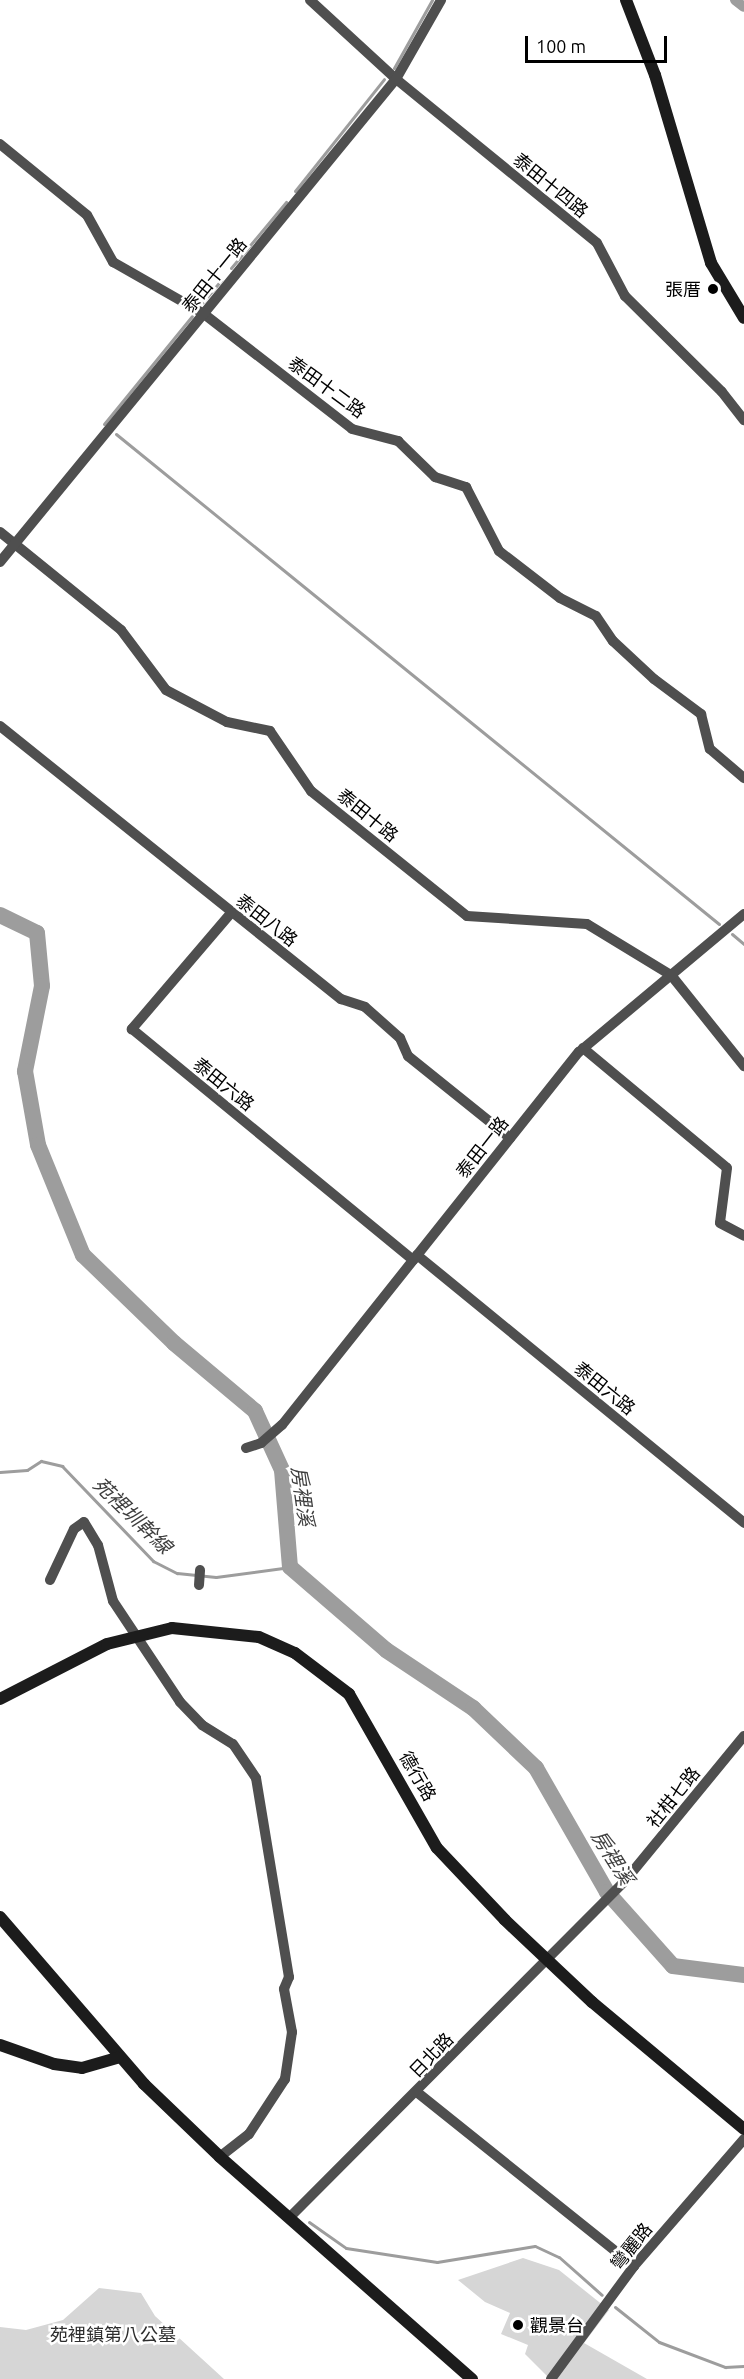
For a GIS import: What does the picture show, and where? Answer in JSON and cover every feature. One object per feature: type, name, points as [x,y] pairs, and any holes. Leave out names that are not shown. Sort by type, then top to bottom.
[{"type":"street","name":"泰田十四路","points":[[310,0],[396,79],[597,243],[625,296],[722,392],[744,420]]},
{"type":"street","name":"泰田十一路","points":[[0,562],[396,79],[441,0]]},
{"type":"street","points":[[626,0],[655,75],[711,263],[744,318]]},
{"type":"street","name":"泰田十二路","points":[[0,144],[87,214],[113,262],[204,314],[352,429],[398,441],[435,477],[466,487],[499,551],[560,598],[596,616],[613,641],[654,680],[692,705],[701,714],[710,749],[744,778]]},
{"type":"street","name":"泰田十路","points":[[0,532],[121,630],[166,690],[227,722],[270,730],[311,791],[467,916],[587,924],[671,975],[744,1066]]},
{"type":"street","name":"泰田八路","points":[[0,726],[341,999],[365,1007],[400,1038],[408,1056],[510,1138]]},
{"type":"street","name":"泰田六路","points":[[231,913],[132,1029],[744,1523]]},
{"type":"street","name":"泰田一路","points":[[246,1448],[261,1443],[276,1432],[584,1048],[744,914]]},
{"type":"street","points":[[584,1048],[728,1168],[720,1223],[744,1236]]},
{"type":"street","points":[[50,1580],[74,1529],[84,1522],[98,1545],[113,1601],[136,1635],[190,1714],[233,1744],[252,1768],[268,1841],[273,1898],[289,1977],[284,1989],[292,2032],[285,2079],[249,2134],[220,2157]]},
{"type":"street","points":[[199,1585],[200,1570]]},
{"type":"street","name":"德行路","points":[[0,1699],[107,1644],[136,1635],[172,1628],[259,1637],[295,1653],[349,1694],[437,1848],[548,1960],[744,2129]]},
{"type":"street","name":"社柑七路","points":[[592,1913],[627,1878],[744,1736]]},
{"type":"street","name":"日北路","points":[[290,2217],[418,2092],[592,1913]]},
{"type":"street","points":[[0,1917],[118,2058],[220,2157],[472,2379]]},
{"type":"street","points":[[0,2045],[54,2064],[81,2068],[118,2058]]},
{"type":"street","points":[[418,2092],[634,2266]]},
{"type":"street","name":"彎麗路","points":[[551,2379],[634,2266],[744,2139]]},
{"type":"green space","points":[[523,2258],[559,2270],[609,2310],[584,2343],[647,2379],[550,2379],[525,2354],[528,2345],[501,2334],[510,2313],[485,2302],[458,2280]]},
{"type":"green space","name":"苑裡鎮第八公墓","points":[[99,2288],[141,2293],[155,2316],[224,2379],[0,2379],[0,2327],[26,2330],[63,2320]]},
{"type":"waterway","points":[[394,68],[432,0]]},
{"type":"waterway","points":[[735,0],[744,7]]},
{"type":"waterway","points":[[295,191],[384,79]]},
{"type":"waterway","points":[[231,268],[286,202]]},
{"type":"waterway","points":[[202,303],[221,280]]},
{"type":"waterway","points":[[104,424],[192,316]]},
{"type":"waterway","points":[[116,434],[719,924]]},
{"type":"waterway","name":"房裡溪","points":[[0,915],[37,933],[42,986],[25,1071],[38,1145],[83,1255],[174,1343],[255,1411],[282,1470],[290,1567],[386,1650],[473,1708],[536,1768],[607,1892],[673,1966],[744,1975]]},
{"type":"waterway","points":[[732,934],[744,944]]},
{"type":"waterway","name":"苑裡圳幹線","points":[[0,1472],[27,1470],[41,1461],[62,1466],[153,1561],[177,1573],[216,1577],[290,1567]]},
{"type":"waterway","points":[[309,2222],[346,2248],[437,2262],[535,2246],[559,2257],[602,2295]]},
{"type":"waterway","points":[[615,2307],[659,2342],[725,2367],[744,2366]]},
{"type":"place","name":"張厝","points":[[713,289]]},
{"type":"place","name":"觀景台","points":[[518,2325]]}]
